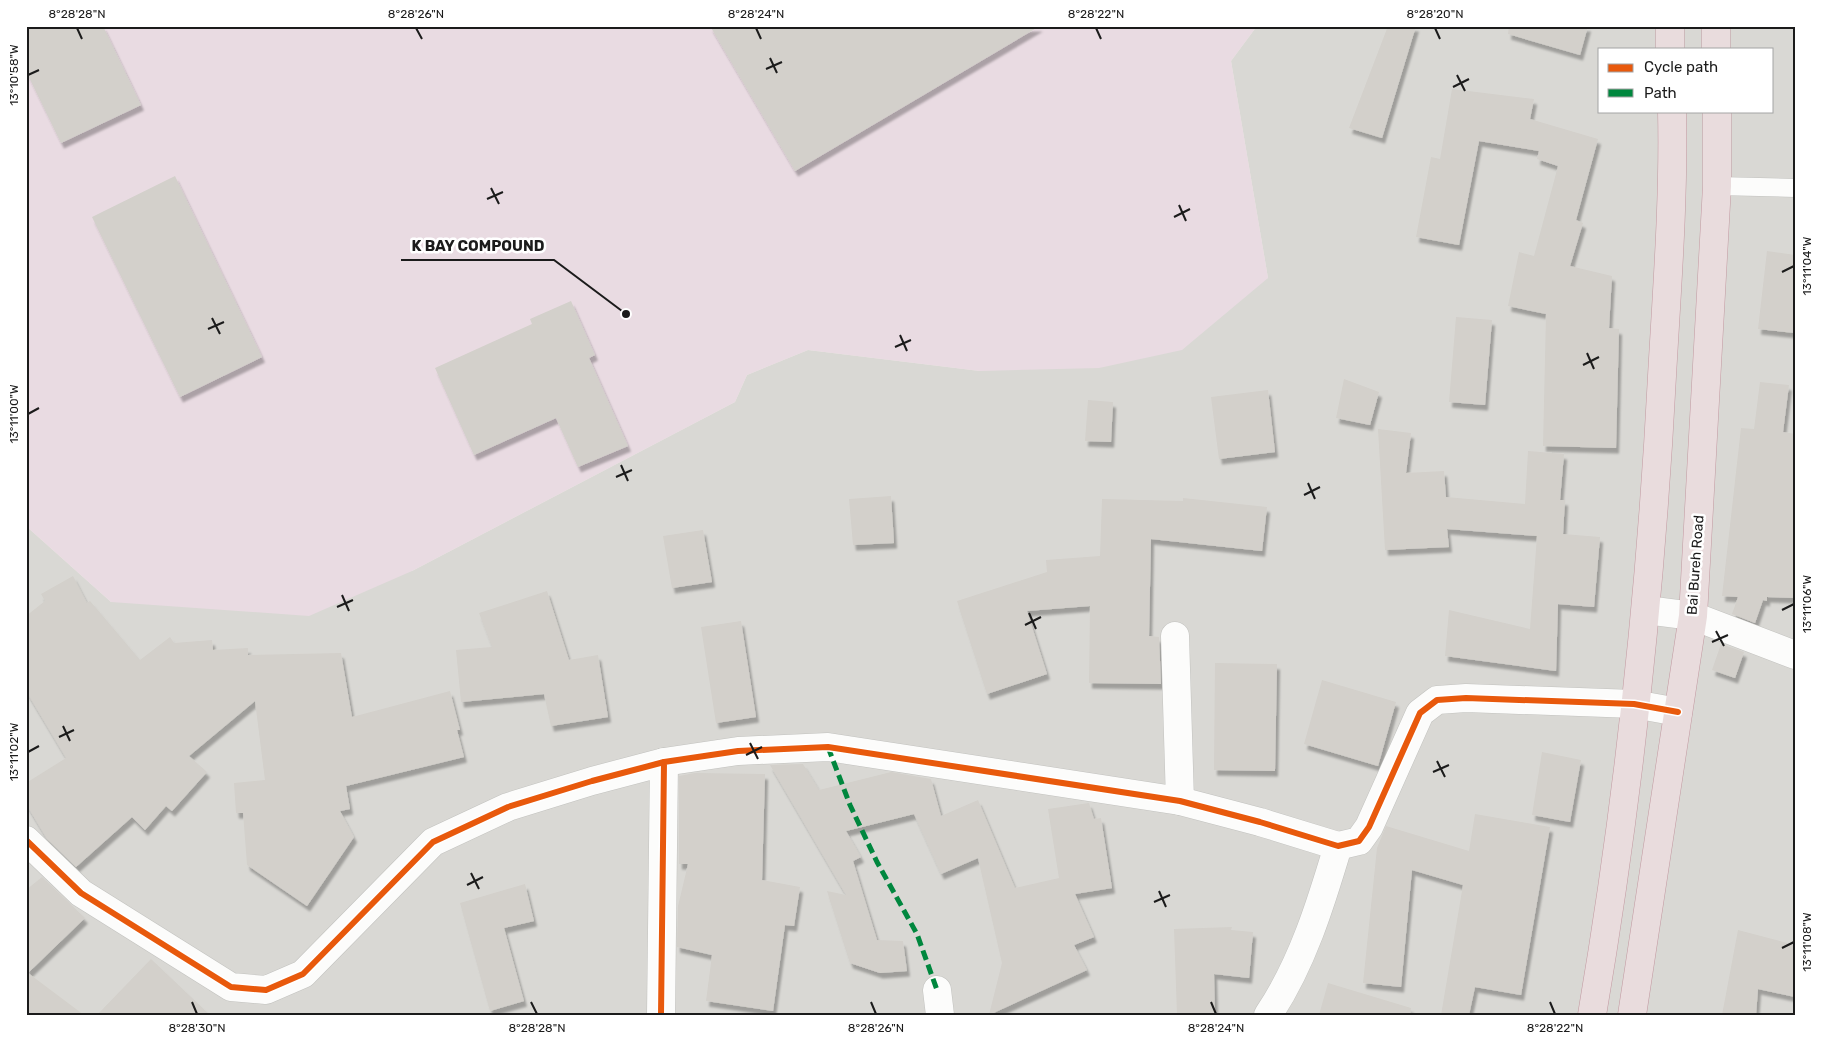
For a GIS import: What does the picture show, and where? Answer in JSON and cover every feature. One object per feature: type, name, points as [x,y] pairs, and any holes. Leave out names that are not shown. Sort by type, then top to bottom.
[{"type":"highway","points":[[1670,26],[1670,48]]},
{"type":"highway","points":[[1716,26],[1716,48]]},
{"type":"highway","points":[[1592,1015],[1606,930],[1646,610],[1655,503],[1666,299],[1672,112]]},
{"type":"highway","name":"Bai Bureh Road","points":[[1632,1015],[1693,616],[1717,186],[1717,112]]},
{"type":"street","points":[[1646,610],[1693,616],[1795,655]]},
{"type":"street","points":[[1175,636],[1180,801]]},
{"type":"street","points":[[26,840],[81,893],[231,987],[266,990],[303,974],[433,842],[508,807],[592,780],[664,762],[738,751],[828,747],[1180,801],[1260,822],[1338,846],[1359,841],[1369,827],[1420,713],[1437,700],[1466,698],[1634,704],[1678,712]]},
{"type":"street","points":[[661,1015],[664,762]]},
{"type":"street","points":[[1268,1015],[1284,992],[1313,923],[1338,846]]},
{"type":"lane","points":[[1717,186],[1795,188]]},
{"type":"shaded area","points":[[26,26],[1257,26],[1231,61],[1268,278],[1182,350],[1099,368],[980,371],[808,350],[747,375],[735,402],[412,571],[309,616],[111,602],[26,526]]},
{"type":"shaded area","points":[[1257,26],[1795,26],[1795,1015],[26,1015],[26,526],[111,602],[412,571],[735,402],[747,375],[808,350],[980,371],[1268,278],[1231,61]]},
{"type":"building","points":[[26,26],[103,26],[141,105],[61,143],[26,71]]},
{"type":"building","points":[[710,26],[1040,26],[795,171]]},
{"type":"building","points":[[1388,26],[1416,26],[1382,138],[1349,128]]},
{"type":"building","points":[[1509,26],[1588,26],[1580,55],[1508,34]]},
{"type":"building","points":[[1452,89],[1534,99],[1530,119],[1598,139],[1576,220],[1583,223],[1570,266],[1612,276],[1609,328],[1619,329],[1616,448],[1543,446],[1546,314],[1508,306],[1519,252],[1534,256],[1558,166],[1537,159],[1539,151],[1479,141],[1459,245],[1416,237],[1431,157],[1440,159]]},
{"type":"building","points":[[175,176],[262,357],[180,397],[92,217]]},
{"type":"building","points":[[1767,251],[1795,255],[1795,333],[1758,329]]},
{"type":"building","points":[[571,301],[595,355],[589,358],[628,446],[578,467],[556,418],[474,455],[435,368],[532,324],[530,319]]},
{"type":"building","points":[[1456,317],[1492,320],[1485,405],[1449,402]]},
{"type":"building","points":[[1344,379],[1379,392],[1370,425],[1336,418]]},
{"type":"building","points":[[1760,382],[1789,385],[1783,432],[1795,434],[1795,598],[1767,597],[1767,601],[1763,600],[1755,623],[1732,614],[1738,597],[1722,596],[1741,428],[1754,429]]},
{"type":"building","points":[[1268,390],[1275,452],[1219,459],[1211,397]]},
{"type":"building","points":[[1088,400],[1113,402],[1111,442],[1085,441]]},
{"type":"building","points":[[1378,429],[1411,433],[1406,473],[1444,471],[1446,497],[1525,504],[1528,451],[1564,454],[1560,500],[1565,500],[1563,534],[1600,537],[1594,607],[1558,604],[1556,671],[1445,656],[1449,610],[1530,629],[1537,536],[1447,529],[1449,547],[1385,550]]},
{"type":"building","points":[[891,496],[894,543],[853,545],[849,499]]},
{"type":"building","points":[[1183,498],[1267,507],[1262,551],[1151,539],[1149,636],[1159,637],[1161,684],[1089,683],[1090,606],[1027,611],[1047,674],[987,694],[957,601],[1047,572],[1046,560],[1100,556],[1102,499],[1183,501]]},
{"type":"building","points":[[703,530],[712,582],[672,588],[663,536]]},
{"type":"building","points":[[73,576],[87,603],[90,601],[140,660],[170,637],[174,643],[212,640],[213,650],[248,648],[248,655],[341,653],[352,717],[450,691],[460,730],[457,730],[464,757],[346,786],[350,809],[340,811],[354,837],[307,906],[247,865],[243,813],[236,813],[234,783],[265,780],[255,701],[189,756],[207,772],[172,811],[166,806],[145,830],[132,817],[76,867],[47,839],[26,804],[26,783],[66,758],[26,691],[26,616],[45,601],[41,594]]},
{"type":"building","points":[[547,591],[569,660],[598,655],[608,717],[551,726],[544,694],[461,702],[456,650],[492,647],[479,613]]},
{"type":"building","points":[[741,621],[756,717],[716,723],[701,627]]},
{"type":"building","points":[[1721,644],[1744,652],[1735,678],[1712,670]]},
{"type":"building","points":[[1215,663],[1277,664],[1275,771],[1214,770]]},
{"type":"building","points":[[1322,680],[1396,702],[1378,766],[1304,744]]},
{"type":"building","points":[[1542,752],[1581,760],[1570,822],[1532,815]]},
{"type":"building","points":[[803,764],[819,790],[891,772],[931,779],[941,816],[978,800],[1015,888],[1059,878],[1048,809],[1089,803],[1094,819],[1101,818],[1112,888],[1075,894],[1094,937],[1074,945],[1087,970],[989,1015],[1002,963],[978,858],[941,874],[914,814],[846,831],[861,857],[853,861],[877,940],[903,941],[907,971],[880,973],[850,963],[827,891],[846,895],[770,765]]},
{"type":"building","points":[[695,773],[765,774],[762,880],[800,887],[794,926],[785,925],[773,1011],[706,1001],[712,955],[677,947],[678,906],[688,864],[679,864],[679,776]]},
{"type":"building","points":[[1475,814],[1550,827],[1521,995],[1475,987],[1469,1015],[1441,1015],[1463,885],[1412,870],[1401,987],[1363,983],[1377,848],[1386,826],[1469,851]]},
{"type":"building","points":[[42,877],[85,918],[28,973],[84,1015],[26,1015],[26,890]]},
{"type":"building","points":[[525,884],[534,921],[504,928],[524,1001],[490,1011],[460,903]]},
{"type":"building","points":[[1232,927],[1231,930],[1253,932],[1249,978],[1214,974],[1215,1015],[1177,1015],[1174,929]]},
{"type":"building","points":[[1738,930],[1795,945],[1795,997],[1758,989],[1756,1015],[1722,1015]]},
{"type":"building","points":[[151,959],[210,1015],[97,1015]]},
{"type":"building","points":[[1328,983],[1411,1008],[1410,1015],[1319,1015]]},
{"type":"marked path","points":[[828,747],[850,805],[877,862],[917,934],[937,990]]},
{"type":"cycle path","points":[[661,1015],[664,762],[738,751],[828,747],[1180,801],[1260,822],[1338,846],[1359,841],[1369,827],[1420,713],[1437,700],[1466,698],[1634,704],[1678,712]]},
{"type":"cycle path","points":[[26,840],[81,893],[231,987],[266,990],[303,974],[433,842],[508,807],[592,781],[664,762]]},
{"type":"place","name":"K BAY COMPOUND","points":[[626,314]]}]
